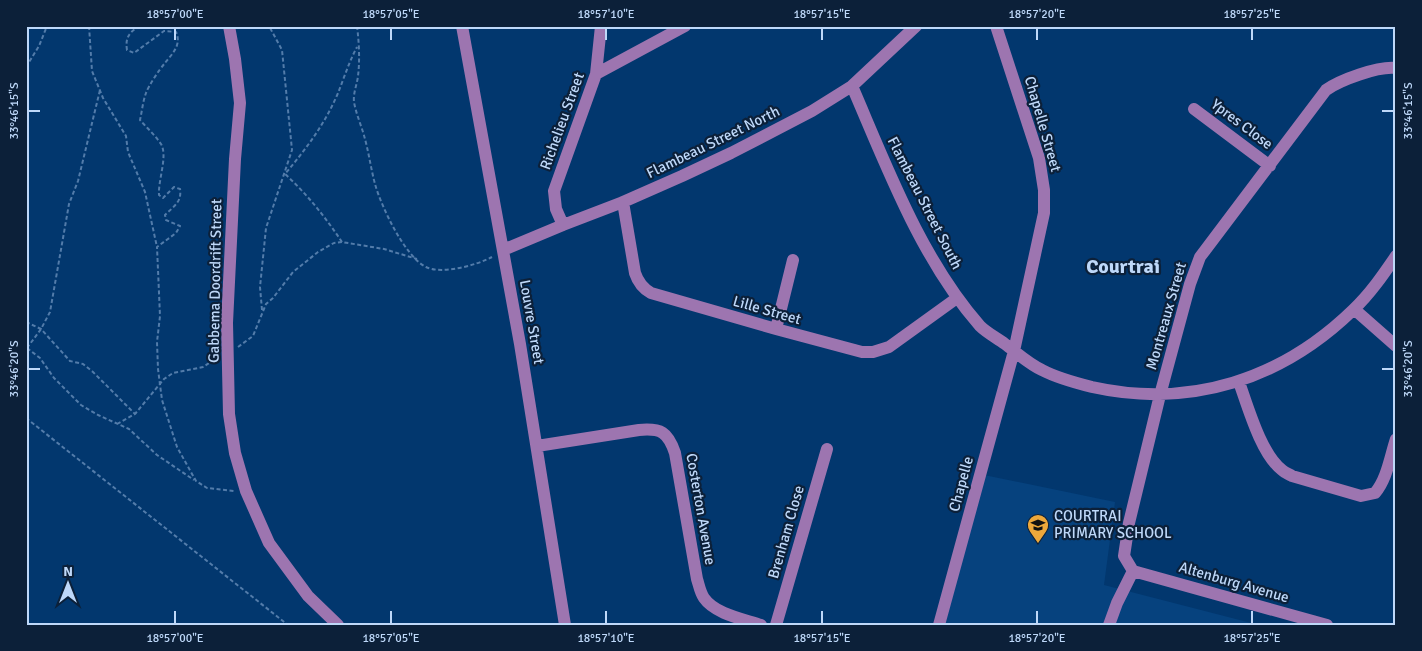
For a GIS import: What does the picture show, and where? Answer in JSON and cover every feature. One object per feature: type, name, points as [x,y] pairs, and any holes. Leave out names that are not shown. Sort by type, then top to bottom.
[{"type":"street","name":"Gabbema Doordrift Street","points":[[229,26],[240,103],[235,159],[227,323],[230,414],[233,443],[246,491],[269,543],[308,596],[338,625]]},
{"type":"street","name":"Louvre Street","points":[[462,26],[537,446],[565,625]]},
{"type":"street","name":"Richelieu Street","points":[[563,225],[556,209],[554,191],[596,74],[600,26]]},
{"type":"street","points":[[596,74],[686,26]]},
{"type":"street","name":"Flambeau Street North","points":[[503,250],[623,202],[739,149],[812,111],[852,86],[916,26]]},
{"type":"street","name":"Chapelle Street","points":[[996,26],[1039,158],[1044,190],[1044,213],[1014,351]]},
{"type":"street","name":"Montreaux Street","points":[[1134,571],[1126,561],[1124,548],[1160,395],[1190,284],[1200,257],[1326,90],[1338,83],[1360,75],[1387,68],[1396,68]]},
{"type":"street","name":"Flambeau Street South","points":[[852,86],[891,176],[935,266],[957,298],[982,328],[1014,351],[1041,370],[1074,382],[1106,390],[1160,395],[1192,392],[1239,382],[1293,357],[1319,339],[1354,309],[1377,283],[1396,256]]},
{"type":"street","name":"Ypres Close","points":[[1194,108],[1270,166]]},
{"type":"street","name":"Lille Street","points":[[623,202],[635,273],[638,282],[645,290],[776,330],[862,352],[880,351],[889,348],[957,298]]},
{"type":"street","points":[[776,330],[793,260]]},
{"type":"street","points":[[1354,309],[1396,346]]},
{"type":"street","name":"Chapelle","points":[[939,625],[1014,351]]},
{"type":"street","points":[[1239,382],[1263,445],[1282,471],[1292,476],[1361,496],[1375,493],[1382,482],[1396,439]]},
{"type":"street","name":"Costerton Avenue","points":[[537,446],[650,429],[667,435],[675,453],[700,590],[704,598],[711,605],[738,618],[761,625]]},
{"type":"street","name":"Brenham Close","points":[[776,625],[827,449]]},
{"type":"street","points":[[1108,625],[1134,571]]},
{"type":"street","name":"Altenburg Avenue","points":[[1134,571],[1312,623],[1327,625]]},
{"type":"path","points":[[26,67],[40,46],[47,26]]},
{"type":"path","points":[[89,26],[92,71],[100,90],[126,136],[128,152],[145,192],[157,247],[160,316],[157,342],[159,384],[162,400],[177,447],[196,481]]},
{"type":"path","points":[[140,26],[128,34],[126,41],[127,50],[134,53],[164,31],[176,32],[178,37],[177,47],[173,55],[164,63],[146,92],[140,120],[162,146],[164,158],[158,187],[159,195],[163,198],[174,187],[180,189],[181,197],[165,215],[166,220],[180,226],[178,230],[157,247]]},
{"type":"path","points":[[357,26],[358,70],[354,88],[354,102],[366,141],[375,185],[383,206],[399,237],[424,267],[437,271],[485,260],[503,250]]},
{"type":"path","points":[[262,313],[260,287],[266,228],[292,150],[282,50],[271,27]]},
{"type":"path","points":[[285,174],[306,150],[325,119],[358,45]]},
{"type":"path","points":[[100,90],[78,181],[69,204],[50,312],[41,330],[27,348],[40,358],[54,378],[81,405],[129,429],[157,455],[196,481],[207,488],[246,491]]},
{"type":"path","points":[[285,174],[300,187],[342,242]]},
{"type":"path","points":[[117,424],[136,414],[159,384],[174,373],[203,367],[228,350],[237,348],[253,336],[266,304],[293,272],[318,252],[342,242],[384,249],[417,259]]},
{"type":"path","points":[[26,322],[41,330],[70,361],[83,364],[94,372],[136,414]]},
{"type":"path","points":[[26,418],[288,625]]},
{"type":"shaded area","name":"COURTRAI PRIMARY SCHOOL","points":[[984,475],[1115,502],[1104,585],[1259,625],[945,625]]},
{"type":"place","name":"COURTRAI PRIMARY SCHOOL","points":[[1038,544]]},
{"type":"district","name":"Courtrai","points":[[1123,266]]}]
